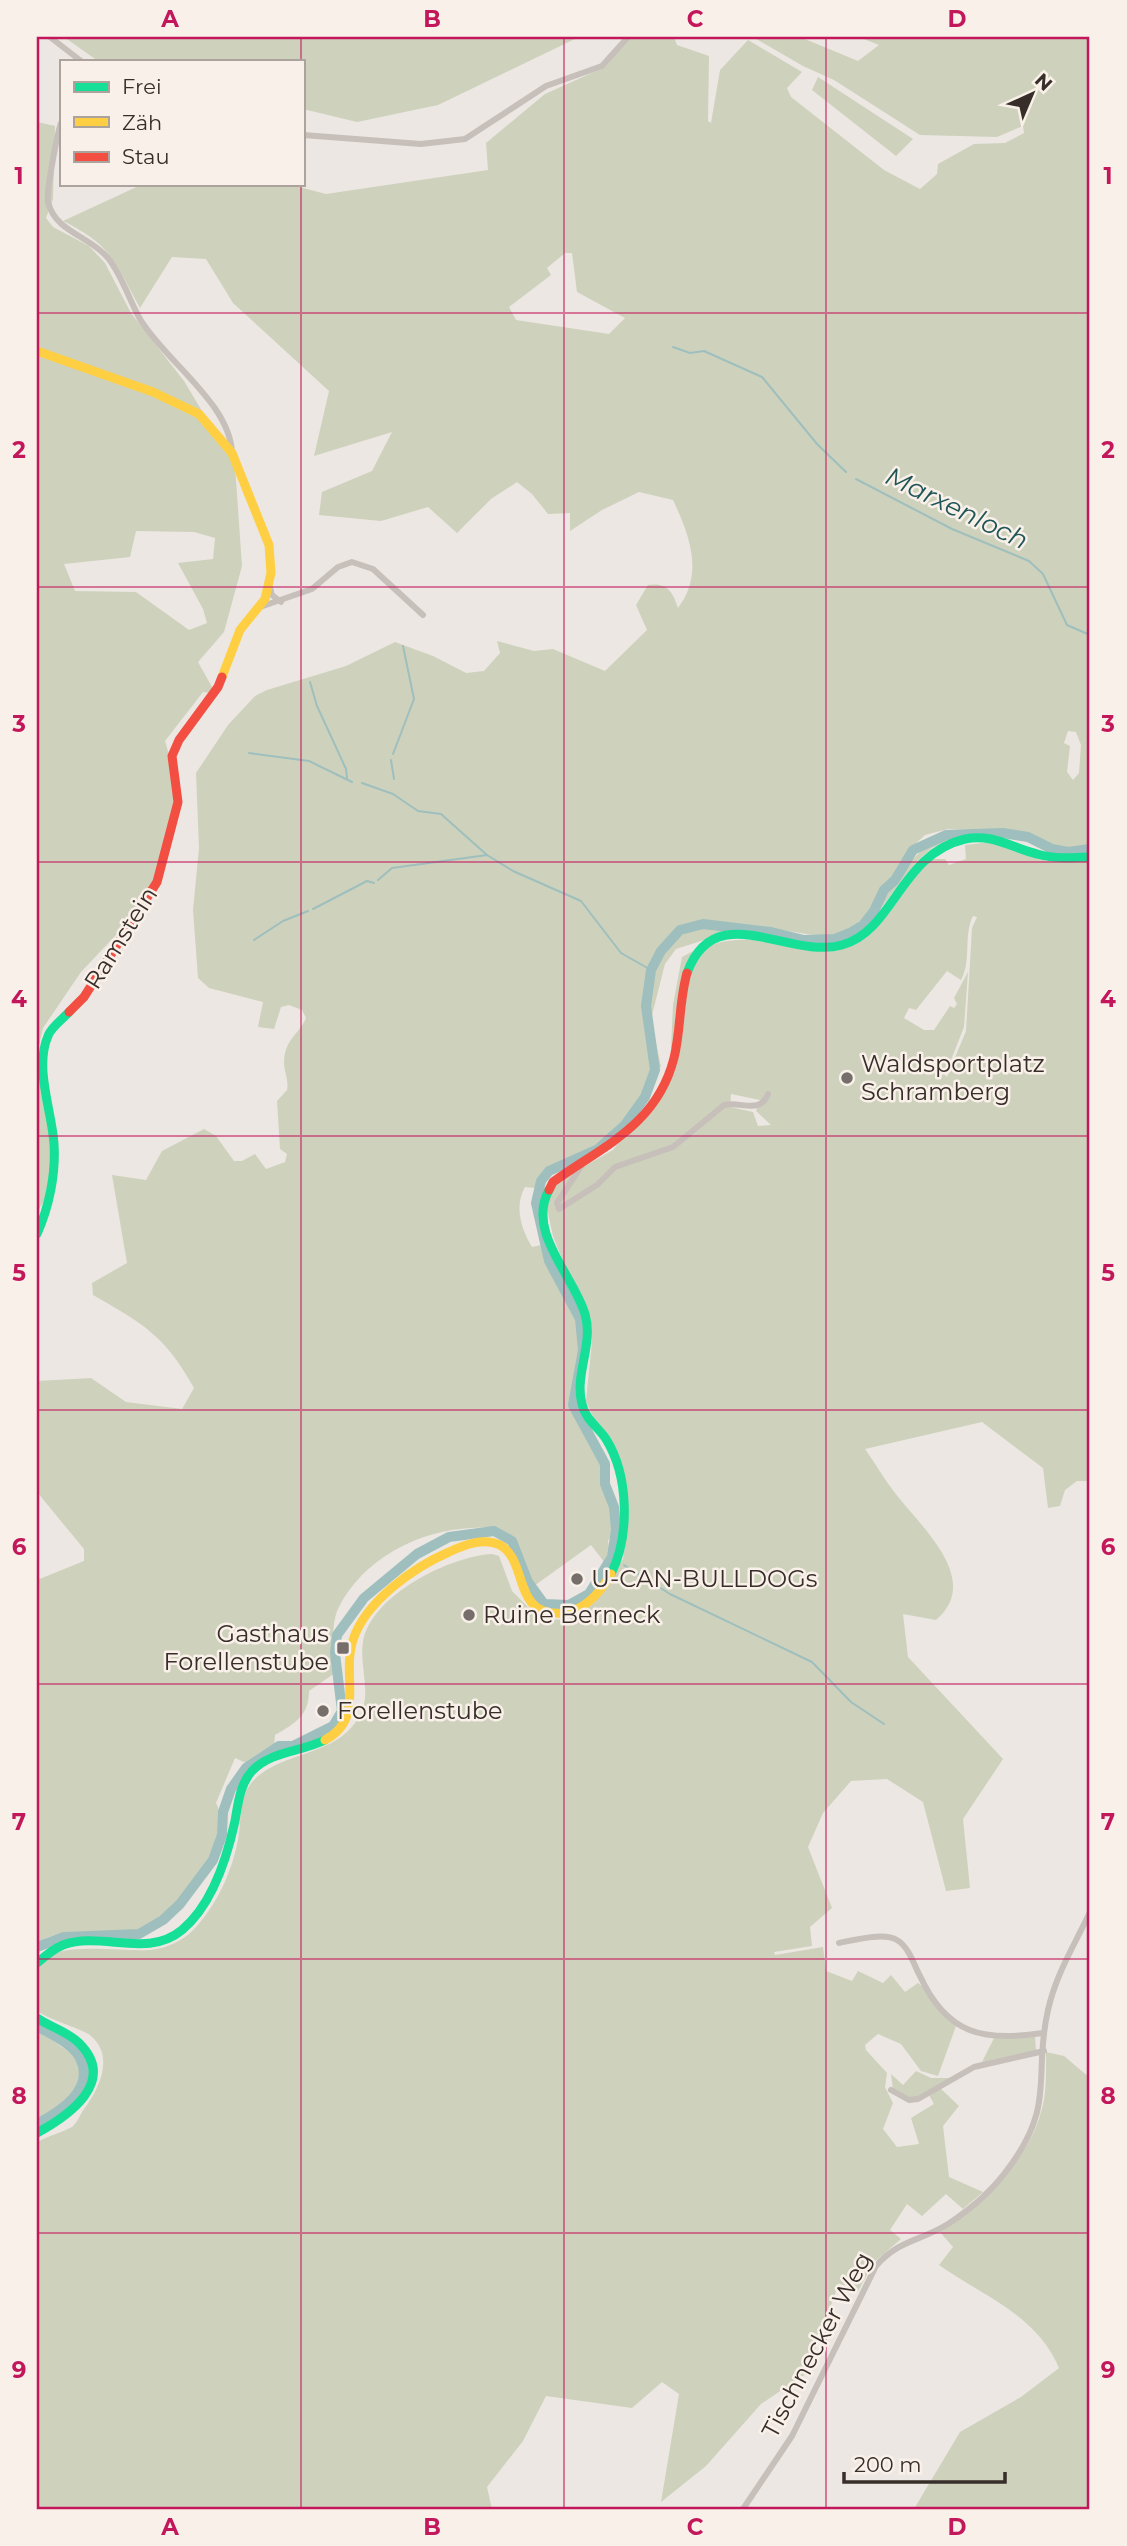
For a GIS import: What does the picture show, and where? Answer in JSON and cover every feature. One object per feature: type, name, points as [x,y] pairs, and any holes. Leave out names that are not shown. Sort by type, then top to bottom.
[{"type":"main road","name":"Ramstein","points":[[37,351],[179,402],[200,414],[232,453],[269,545],[270,588],[260,607],[240,630],[229,666],[218,687],[179,740],[172,756],[177,802],[174,824],[157,881],[140,914],[84,997],[48,1034],[45,1087],[54,1145],[43,1219],[37,1234]]},
{"type":"main road","points":[[37,1963],[53,1950],[66,1944],[159,1941],[180,1932],[192,1920],[219,1875],[240,1797],[249,1775],[271,1757],[310,1748],[343,1728],[352,1698],[348,1667],[352,1639],[368,1613],[416,1570],[457,1549],[491,1541],[506,1550],[521,1589],[529,1601],[543,1610],[567,1613],[587,1603],[601,1591],[618,1561],[623,1536],[616,1467],[607,1442],[581,1404],[588,1324],[577,1295],[556,1259],[544,1217],[546,1191],[564,1174],[607,1149],[640,1119],[670,1073],[679,1038],[688,971],[700,949],[710,941],[734,934],[755,934],[823,950],[849,943],[874,923],[926,857],[956,842],[997,837],[1048,857],[1090,857]]},
{"type":"main road","points":[[37,2018],[82,2046],[90,2062],[92,2077],[91,2087],[79,2108],[37,2133]]},
{"type":"street","points":[[50,37],[81,60]]},
{"type":"street","points":[[304,135],[421,144],[465,139],[546,86],[603,66],[628,37]]},
{"type":"street","points":[[60,129],[48,201],[58,223],[92,242],[110,260],[140,319],[159,346],[204,393],[232,440],[232,453]]},
{"type":"street","points":[[260,607],[312,589],[338,566],[352,562],[373,569],[423,615]]},
{"type":"street","points":[[270,588],[272,595],[281,601]]},
{"type":"street","points":[[582,1165],[556,1208],[562,1209],[626,1161],[673,1147],[724,1105],[753,1107],[764,1102],[768,1094]]},
{"type":"street","name":"Tischnecker Weg","points":[[743,2509],[792,2437],[876,2266],[887,2253],[904,2242],[946,2225],[960,2215],[994,2186],[1011,2166],[1040,2110],[1043,2033],[1058,1979],[1090,1912]]},
{"type":"street","points":[[839,1943],[884,1937],[896,1939],[906,1949],[932,2000],[957,2025],[1001,2038],[1043,2033]]},
{"type":"street","points":[[891,2090],[909,2100],[918,2099],[974,2067],[1044,2051]]},
{"type":"green space","points":[[64,37],[579,37],[438,105],[357,122],[304,109],[304,60],[97,60]]},
{"type":"green space","points":[[631,37],[674,37],[677,45],[709,56],[708,121],[711,123],[720,70],[748,40],[802,72],[787,88],[791,97],[884,170],[920,189],[937,174],[938,164],[974,144],[1005,143],[1024,133],[1023,126],[997,137],[920,135],[834,80],[803,66],[753,37],[800,37],[858,61],[879,45],[859,37],[1090,37],[1090,846],[1057,848],[1020,832],[948,829],[925,835],[911,848],[892,880],[881,889],[866,917],[840,934],[826,937],[781,930],[729,927],[729,932],[676,949],[665,964],[651,1019],[661,1067],[651,1070],[641,1097],[613,1131],[589,1149],[547,1171],[535,1188],[525,1187],[519,1210],[528,1240],[532,1247],[541,1245],[554,1279],[579,1321],[580,1350],[570,1405],[601,1466],[615,1527],[608,1541],[610,1556],[605,1563],[591,1545],[534,1586],[518,1545],[500,1530],[482,1527],[452,1530],[432,1534],[394,1550],[362,1576],[348,1591],[338,1609],[333,1632],[335,1673],[309,1691],[304,1712],[295,1722],[275,1735],[274,1746],[246,1763],[235,1758],[216,1803],[220,1819],[218,1838],[199,1877],[184,1896],[169,1912],[138,1931],[113,1934],[75,1932],[49,1937],[37,1943],[37,1580],[84,1561],[84,1549],[37,1492],[37,1381],[91,1378],[126,1402],[182,1409],[194,1388],[163,1343],[140,1323],[93,1295],[92,1283],[127,1263],[112,1175],[146,1180],[162,1151],[204,1129],[216,1136],[234,1161],[242,1161],[255,1154],[266,1169],[285,1162],[287,1154],[280,1149],[277,1101],[287,1090],[284,1062],[287,1047],[306,1018],[302,1010],[289,1005],[281,1007],[274,1029],[258,1027],[263,1002],[209,988],[198,978],[193,910],[199,848],[196,773],[228,725],[255,696],[346,666],[395,642],[433,656],[466,673],[484,671],[500,653],[497,641],[534,651],[553,649],[605,671],[647,630],[636,605],[648,585],[660,585],[668,589],[678,608],[691,582],[692,568],[689,541],[673,500],[639,492],[602,510],[570,531],[570,513],[548,514],[532,494],[517,482],[491,499],[457,533],[428,507],[381,521],[319,515],[322,492],[372,471],[392,432],[314,456],[329,391],[233,303],[206,259],[172,257],[140,308],[110,256],[80,230],[63,221],[139,186],[296,186],[326,194],[488,170],[486,143],[545,94],[605,67]],"holes":[[[565,253],[572,253],[577,292],[625,318],[609,334],[516,320],[509,307],[551,275],[547,268]],[[1068,731],[1076,732],[1081,745],[1079,773],[1073,780],[1067,772],[1070,746],[1064,743]]]},
{"type":"green space","points":[[818,77],[913,139],[896,156],[812,90]]},
{"type":"green space","points":[[37,122],[55,126],[53,199],[46,218],[53,227],[89,246],[105,263],[131,313],[184,381],[235,466],[242,566],[224,632],[198,662],[212,687],[210,693],[203,692],[165,741],[181,795],[149,900],[81,972],[43,1028],[37,1054]],"holes":[[[136,531],[194,532],[215,538],[213,559],[178,563],[203,609],[207,623],[189,630],[136,592],[75,591],[64,564],[130,557]]]},
{"type":"green space","points":[[970,834],[932,848],[917,861],[878,912],[892,887],[920,852],[936,842]]},
{"type":"green space","points":[[991,842],[1048,861],[1090,859],[1090,1481],[1077,1481],[1065,1490],[1060,1506],[1048,1508],[1043,1468],[982,1422],[865,1449],[891,1488],[932,1538],[951,1571],[953,1588],[949,1604],[936,1620],[903,1614],[908,1657],[1003,1759],[963,1819],[970,1888],[946,1891],[923,1802],[887,1779],[851,1781],[823,1813],[808,1847],[832,1908],[810,1927],[812,1946],[774,1952],[775,1955],[823,1947],[826,1971],[852,1981],[858,1971],[883,1983],[891,1975],[905,1992],[918,1983],[923,1987],[956,2026],[938,2076],[921,2071],[901,2044],[878,2034],[865,2045],[866,2050],[887,2073],[885,2087],[893,2103],[883,2129],[897,2147],[919,2144],[911,2118],[934,2104],[929,2095],[940,2088],[959,2106],[943,2126],[949,2177],[983,2192],[963,2209],[946,2194],[922,2216],[907,2204],[890,2230],[901,2239],[874,2262],[857,2293],[839,2283],[806,2374],[761,2404],[706,2466],[661,2502],[679,2394],[662,2382],[632,2408],[546,2396],[523,2441],[487,2487],[492,2509],[37,2509],[37,2142],[74,2125],[95,2092],[103,2063],[98,2044],[91,2036],[37,2011],[37,1969],[44,1959],[56,1953],[91,1949],[157,1949],[179,1941],[193,1930],[205,1917],[228,1875],[238,1840],[243,1800],[249,1786],[266,1770],[325,1746],[350,1729],[360,1715],[365,1698],[362,1651],[369,1625],[380,1609],[414,1582],[455,1562],[492,1554],[499,1556],[512,1591],[540,1619],[569,1620],[602,1594],[623,1559],[625,1491],[586,1401],[592,1341],[590,1317],[553,1236],[547,1199],[556,1183],[578,1170],[577,1177],[585,1166],[613,1150],[674,1073],[682,1041],[690,978],[702,952],[713,945],[746,940],[835,951],[851,945],[877,926],[928,859],[945,859],[949,865],[966,859],[965,845]],"holes":[[[973,916],[977,917],[972,928],[966,1031],[947,1077],[945,1075],[964,1027],[968,972],[954,998],[957,1004],[954,1008],[950,1006],[934,1030],[924,1030],[904,1018],[909,1008],[916,1010],[947,971],[961,980]],[[731,1094],[760,1100],[756,1111],[771,1125],[758,1126],[753,1112],[730,1107]]]},
{"type":"green space","points":[[695,950],[674,1046],[671,1048],[673,1005],[682,957]]},
{"type":"green space","points":[[37,1054],[54,1145],[54,1185],[37,1212]]},
{"type":"green space","points":[[37,2030],[78,2058],[79,2070],[78,2080],[70,2096],[37,2121]]},
{"type":"green space","points":[[1035,2037],[1036,2050],[982,2062],[994,2038]]},
{"type":"green space","points":[[1046,2052],[1064,2056],[1090,2078],[1090,2509],[914,2509],[960,2432],[1021,2397],[1059,2368],[1037,2334],[1023,2320],[939,2265],[953,2247],[939,2231],[1000,2179],[1013,2165],[1034,2131],[1044,2097]]},
{"type":"green space","points":[[916,2071],[931,2078],[950,2078],[913,2099],[893,2090],[891,2074],[903,2085]]},
{"type":"waterway","name":"Marxenloch","points":[[673,347],[690,353],[704,351],[762,377],[817,444],[846,472]]},
{"type":"waterway","name":"Marxenloch","points":[[856,479],[952,529],[1029,561],[1043,574],[1067,625],[1090,635]]},
{"type":"waterway","points":[[393,754],[414,699],[403,646]]},
{"type":"waterway","points":[[310,682],[317,706],[346,769],[347,778]]},
{"type":"waterway","points":[[249,753],[309,761],[352,782]]},
{"type":"waterway","points":[[391,760],[394,779]]},
{"type":"waterway","points":[[362,783],[393,794],[418,811],[441,814],[487,855],[513,871],[581,901],[621,953],[651,970]]},
{"type":"waterway","points":[[37,1947],[64,1937],[139,1934],[163,1920],[180,1904],[213,1860],[222,1835],[223,1812],[231,1789],[246,1768],[279,1746],[293,1746],[333,1726],[342,1711],[335,1653],[337,1635],[364,1598],[417,1554],[449,1537],[494,1531],[512,1541],[528,1582],[544,1604],[569,1605],[589,1594],[612,1557],[616,1530],[614,1507],[605,1484],[605,1464],[573,1405],[583,1350],[580,1319],[549,1261],[536,1203],[541,1181],[549,1171],[598,1149],[625,1125],[645,1097],[655,1070],[646,1006],[651,970],[661,951],[680,930],[703,924],[771,932],[804,940],[835,939],[863,925],[913,850],[946,835],[1003,833],[1028,837],[1052,849],[1068,852],[1090,849]]},
{"type":"waterway","points":[[378,880],[392,868],[487,855]]},
{"type":"waterway","points":[[313,909],[367,881],[374,883]]},
{"type":"waterway","points":[[254,940],[283,921],[308,911]]},
{"type":"waterway","points":[[624,1565],[670,1594],[812,1662],[851,1702],[884,1724]]},
{"type":"waterway","points":[[37,2026],[72,2048],[80,2058],[84,2070],[83,2080],[73,2099],[37,2124]]},
{"type":"traffic: fast","points":[[687,973],[699,950],[715,938],[734,934],[821,947],[842,945],[860,937],[874,925],[911,875],[926,860],[943,847],[965,839],[984,838],[1050,857],[1090,857]]},
{"type":"traffic: fast","points":[[37,1234],[51,1190],[54,1167],[53,1131],[43,1076],[44,1048],[52,1029],[69,1012]]},
{"type":"traffic: fast","points":[[549,1190],[543,1206],[547,1238],[579,1299],[587,1325],[580,1382],[582,1404],[614,1454],[623,1488],[624,1524],[611,1574]]},
{"type":"traffic: fast","points":[[37,1963],[63,1945],[93,1941],[154,1943],[182,1930],[202,1907],[217,1880],[232,1835],[240,1794],[248,1776],[268,1759],[325,1740]]},
{"type":"traffic: fast","points":[[37,2018],[79,2043],[90,2057],[93,2071],[91,2084],[84,2096],[62,2117],[37,2133]]},
{"type":"traffic: slow","points":[[37,351],[153,392],[199,414],[232,453],[269,545],[271,573],[265,599],[240,630],[222,677]]},
{"type":"traffic: slow","points":[[325,1740],[337,1731],[349,1708],[350,1653],[359,1626],[379,1599],[421,1567],[468,1545],[494,1543],[509,1553],[528,1598],[536,1607],[547,1612],[563,1613],[585,1604],[611,1574]]},
{"type":"traffic: jam","points":[[69,1012],[84,997],[157,882],[178,802],[172,756],[179,740],[218,687],[222,677]]},
{"type":"traffic: jam","points":[[549,1190],[553,1182],[626,1132],[655,1101],[674,1058],[687,973]]},
{"type":"place","name":"Waldsportplatz Schramberg","points":[[847,1078]]},
{"type":"place","name":"U-CAN-BULLDOGs","points":[[577,1579]]},
{"type":"place","name":"Ruine Berneck","points":[[469,1615]]},
{"type":"place","name":"Gasthaus Forellenstube","points":[[343,1648]]},
{"type":"place","name":"Forellenstube","points":[[323,1711]]}]
